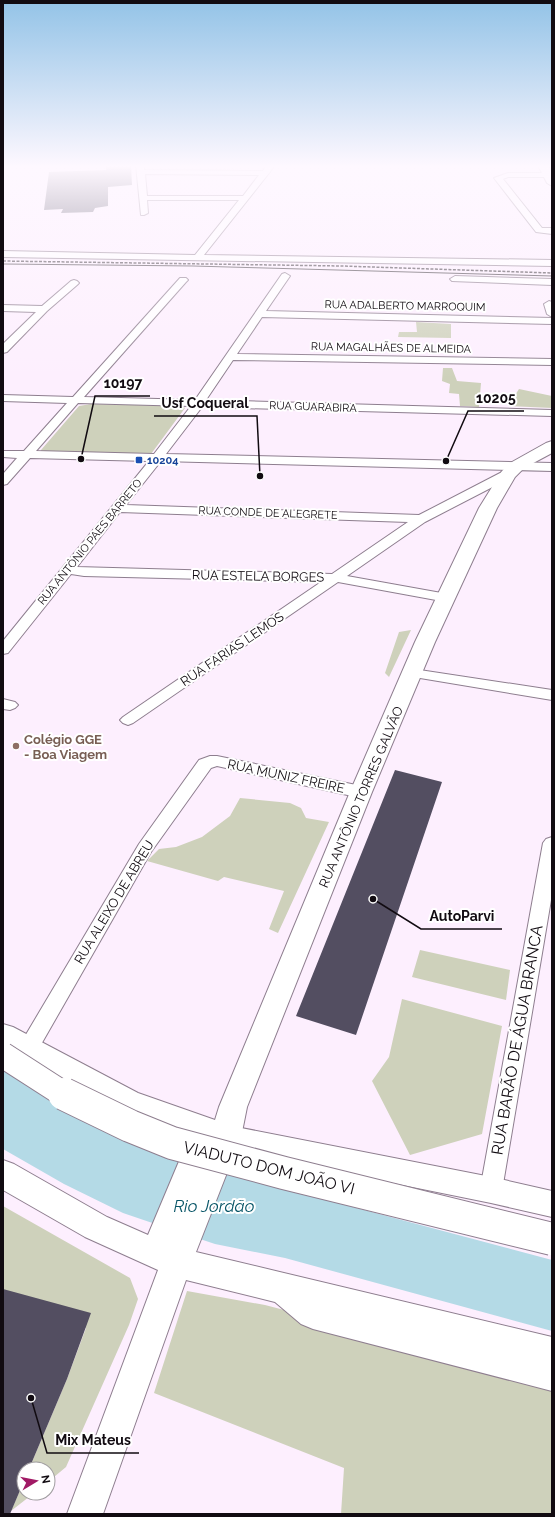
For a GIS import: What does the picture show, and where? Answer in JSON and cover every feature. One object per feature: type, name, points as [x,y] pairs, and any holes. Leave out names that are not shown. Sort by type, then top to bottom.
[{"type":"main road","points":[[512,471],[552,446]]},
{"type":"main road","name":"RUA ANTÔNIO TORRES GALVÃO","points":[[85,1514],[170,1248],[205,1161],[233,1107],[361,792],[425,642],[488,508],[512,471]]},
{"type":"main road","points":[[3,1035],[16,1052],[128,1102],[218,1134]]},
{"type":"main road","name":"VIADUTO DOM JOÃO VI","points":[[16,1052],[65,1095],[130,1126],[172,1143],[284,1173],[552,1239]]},
{"type":"main road","points":[[3,1174],[96,1227],[170,1248],[229,1276],[552,1354]]},
{"type":"main road","points":[[294,1291],[313,1313],[552,1374]]},
{"type":"street","points":[[198,257],[215,236]]},
{"type":"street","points":[[3,254],[552,263]]},
{"type":"street","name":"RUA ANTÔNIO PAES BARRETO","points":[[3,650],[158,457],[198,404],[285,276]]},
{"type":"street","points":[[455,279],[552,282]]},
{"type":"street","points":[[3,481],[183,280]]},
{"type":"street","points":[[3,350],[44,309],[74,283]]},
{"type":"street","points":[[549,304],[552,314]]},
{"type":"street","points":[[3,308],[44,309]]},
{"type":"street","name":"RUA ADALBERTO MARROQUIM","points":[[258,314],[552,321]]},
{"type":"street","name":"RUA MAGALHÃES DE ALMEIDA","points":[[230,357],[552,362]]},
{"type":"street","name":"RUA GUARABIRA","points":[[3,398],[552,413]]},
{"type":"street","points":[[3,454],[158,457],[512,471],[552,467]]},
{"type":"street","name":"RUA FARIAS LEMOS","points":[[128,720],[421,519],[512,471]]},
{"type":"street","name":"RUA CONDE DE ALEGRETE","points":[[116,508],[421,519]]},
{"type":"street","name":"RUA ESTELA BORGES","points":[[68,570],[84,572],[336,578],[447,598]]},
{"type":"street","points":[[413,673],[552,695]]},
{"type":"street","name":"RUA MUNIZ FREIRE","points":[[210,761],[217,761],[361,792]]},
{"type":"street","name":"RUA ALEIXO DE ABREU","points":[[16,1052],[145,848],[205,764],[210,761]]},
{"type":"street","name":"RUA BARÃO DE ÁGUA BRANCA","points":[[491,1190],[552,842]]},
{"type":"street","points":[[218,1134],[552,1204]]},
{"type":"green space","points":[[416,322],[451,324],[451,338],[398,337],[399,332],[417,332]]},
{"type":"green space","points":[[443,368],[452,368],[457,381],[481,383],[479,407],[460,406],[459,394],[449,393],[450,384],[442,381]]},
{"type":"green space","points":[[519,389],[552,396],[552,408],[508,406]]},
{"type":"green space","points":[[91,404],[182,406],[185,408],[151,454],[41,452],[41,450],[79,406]]},
{"type":"green space","points":[[411,630],[389,677],[385,673],[399,632]]},
{"type":"green space","points":[[240,798],[290,803],[301,808],[306,818],[329,822],[278,933],[269,929],[284,891],[224,877],[218,881],[147,861],[159,849],[176,847],[202,837],[230,816]]},
{"type":"green space","points":[[420,950],[510,970],[506,1000],[412,977]]},
{"type":"green space","points":[[402,999],[502,1026],[482,1134],[410,1155],[372,1081],[389,1057]]},
{"type":"green space","points":[[3,1206],[130,1278],[138,1299],[129,1325],[66,1467],[56,1475],[56,1461],[32,1461],[67,1379],[86,1328],[3,1298]]},
{"type":"green space","points":[[187,1291],[265,1305],[552,1380],[552,1514],[341,1514],[344,1468],[154,1393]]},
{"type":"green space","points":[[16,1499],[16,1501],[24,1501],[11,1511]]},
{"type":"water","name":"Rio Jordão","points":[[3,1070],[74,1113],[240,1177],[552,1260],[552,1331],[285,1258],[215,1244],[123,1213],[64,1184],[3,1149]]},
{"type":"building","points":[[395,770],[442,782],[356,1035],[296,1016]]},
{"type":"building","points":[[3,1289],[91,1313],[67,1379],[32,1461],[16,1461],[16,1500],[10,1514],[3,1514]]},
{"type":"tram line","points":[[3,264],[193,266],[552,276]]},
{"type":"railway","points":[[3,261],[342,266],[552,273]]},
{"type":"place","name":"10197","points":[[81,459]]},
{"type":"place","name":"10204","points":[[139,460]]},
{"type":"place","name":"10205","points":[[446,461]]},
{"type":"place","name":"Usf Coqueral","points":[[260,476]]},
{"type":"place","name":"Colégio GGE - Boa Viagem","points":[[16,746]]},
{"type":"place","name":"AutoParvi","points":[[373,899]]},
{"type":"place","name":"Mix Mateus","points":[[31,1398]]}]
